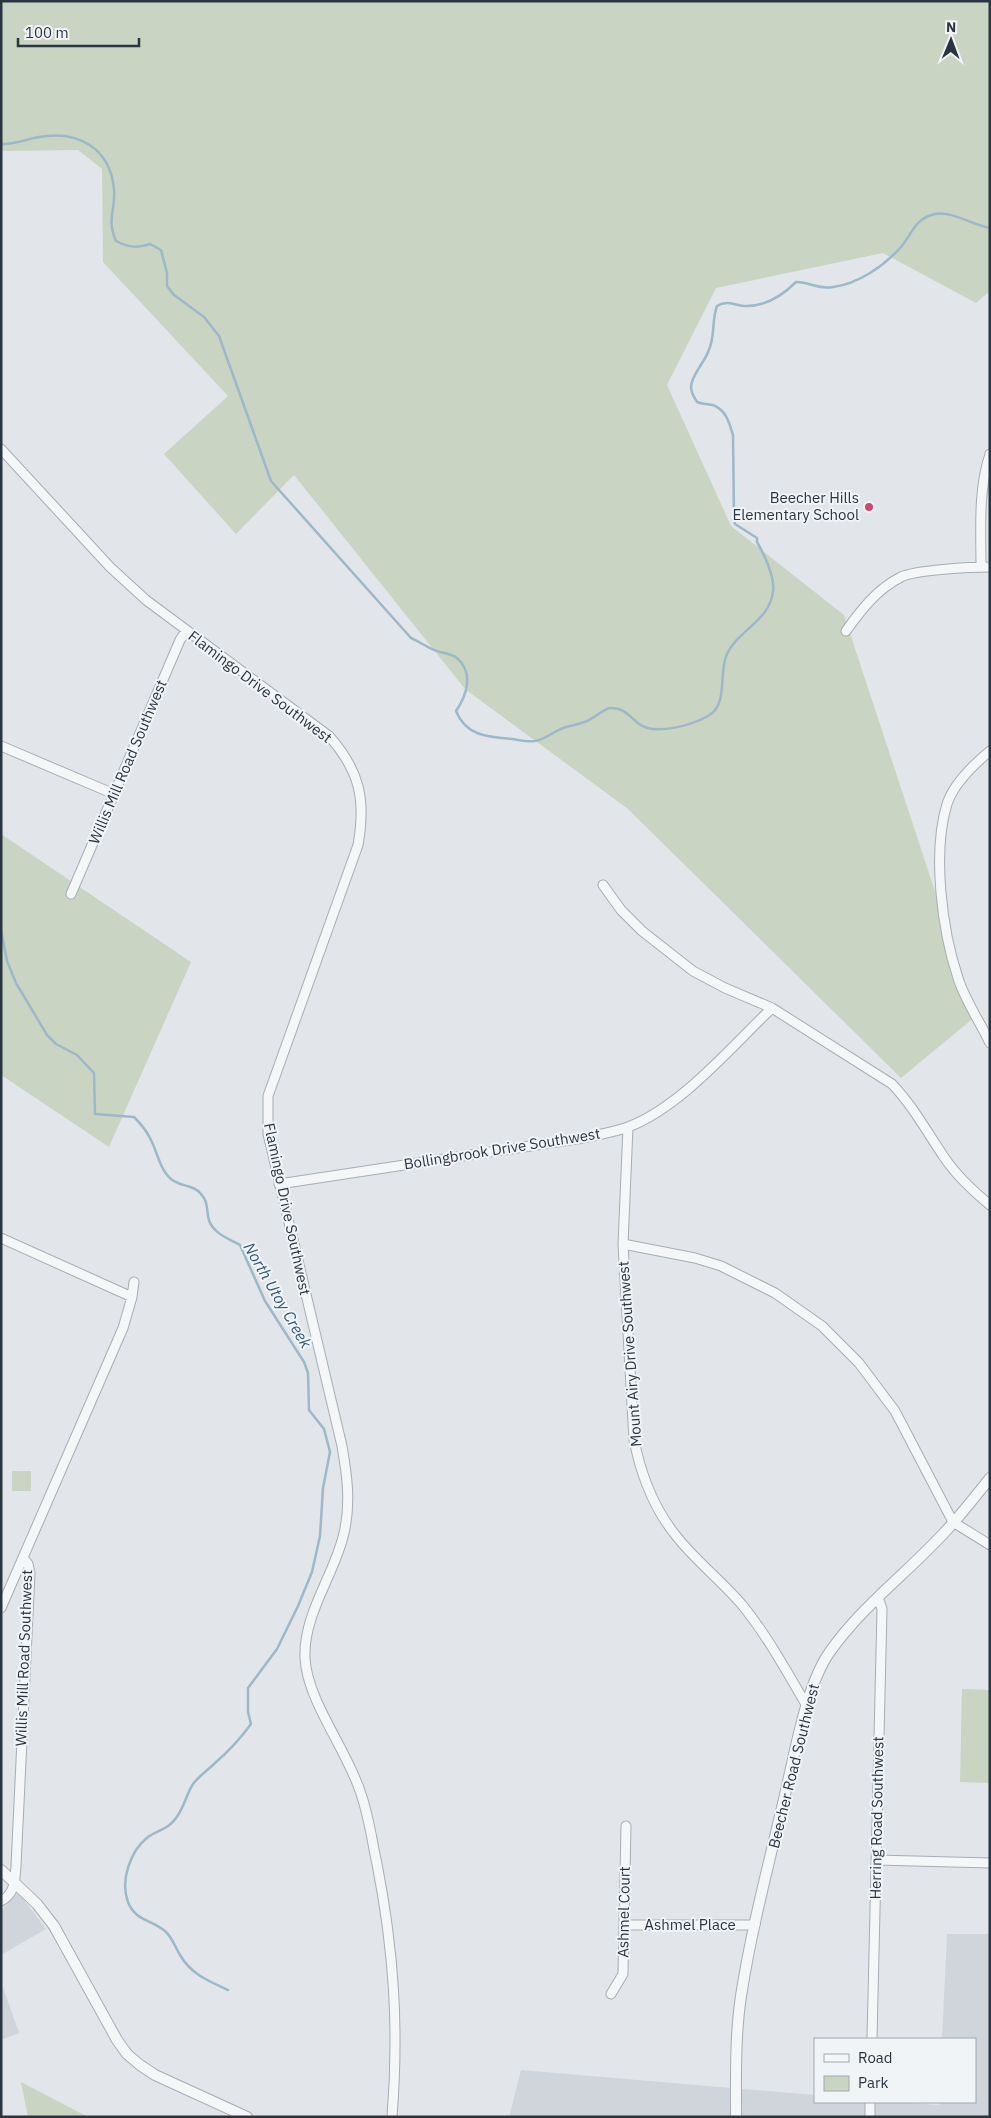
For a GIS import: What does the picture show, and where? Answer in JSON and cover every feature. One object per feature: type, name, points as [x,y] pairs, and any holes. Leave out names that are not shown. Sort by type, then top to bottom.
[{"type":"street","name":"Flamingo Drive Southwest","points":[[1,449],[110,567],[146,600],[329,736],[350,763],[361,796],[362,820],[358,845],[268,1096],[268,1134],[342,1446],[348,1480],[349,1506],[344,1533],[310,1626],[305,1658],[312,1690],[350,1764],[361,1794],[387,1914],[394,1975],[396,2040],[392,2117]]},
{"type":"street","points":[[846,631],[869,601],[902,576],[919,572],[985,567],[981,494],[984,471],[990,454]]},
{"type":"street","name":"Willis Mill Road Southwest","points":[[71,894],[180,640],[186,631]]},
{"type":"street","points":[[1,746],[114,794]]},
{"type":"street","points":[[990,751],[967,772],[951,796],[944,818],[940,853],[941,886],[950,951],[959,980],[990,1044]]},
{"type":"street","points":[[603,885],[621,910],[642,931],[693,972],[772,1008],[892,1084],[918,1115],[945,1159],[963,1180],[990,1206]]},
{"type":"street","name":"Bollingbrook Drive Southwest","points":[[279,1184],[583,1138],[628,1127],[656,1112],[685,1092],[772,1008]]},
{"type":"street","name":"Mount Airy Drive Southwest","points":[[628,1127],[622,1244],[634,1440],[646,1481],[666,1522],[697,1559],[742,1605],[762,1630],[807,1706]]},
{"type":"street","points":[[1,1238],[132,1297]]},
{"type":"street","points":[[622,1244],[695,1258],[721,1266],[775,1293],[822,1326],[859,1363],[895,1411],[953,1522],[990,1545]]},
{"type":"street","name":"Willis Mill Road Southwest","points":[[15,1882],[30,1573],[28,1564],[23,1558],[123,1328],[132,1297],[134,1282]]},
{"type":"street","name":"Beecher Road Southwest","points":[[736,2117],[736,2053],[741,1998],[755,1925],[807,1706],[818,1674],[828,1655],[843,1635],[953,1522],[990,1478]]},
{"type":"street","points":[[1,1608],[23,1558]]},
{"type":"street","name":"Herring Road Southwest","points":[[872,2038],[882,1609],[878,1597]]},
{"type":"street","name":"Ashmel Court","points":[[611,1994],[623,1974],[626,1826]]},
{"type":"street","points":[[876,1860],[990,1863]]},
{"type":"street","points":[[1,1870],[37,1904],[54,1926],[117,2040],[127,2054],[156,2075],[247,2117]]},
{"type":"street","points":[[1,1902],[9,1897],[15,1882]]},
{"type":"street","name":"Ashmel Place","points":[[624,1925],[755,1925]]},
{"type":"street","points":[[870,2103],[870,2117]]},
{"type":"shaded area","points":[[18,1892],[46,1929],[1,1955],[1,1911]]},
{"type":"shaded area","points":[[947,1934],[990,1934],[990,2117],[509,2117],[521,2070],[814,2095],[814,2103],[911,2103],[939,2105],[940,2103],[976,2103],[976,2038],[942,2038]]},
{"type":"shaded area","points":[[1,1981],[19,2033],[1,2040]]},
{"type":"green space","points":[[1,1],[990,1],[990,291],[976,303],[883,253],[716,288],[667,385],[731,526],[844,615],[976,1016],[901,1078],[628,809],[465,689],[294,475],[236,534],[164,454],[228,396],[103,262],[102,169],[78,150],[1,151]]},
{"type":"green space","points":[[1,834],[191,962],[109,1147],[1,1075]]},
{"type":"green space","points":[[12,1471],[31,1471],[31,1491],[12,1491]]},
{"type":"green space","points":[[962,1689],[990,1690],[990,1783],[960,1782]]},
{"type":"green space","points":[[21,2082],[88,2117],[28,2117]]},
{"type":"waterway","points":[[1,144],[16,143],[39,137],[67,136],[90,145],[99,153],[106,163],[114,189],[112,226],[116,241],[133,247],[150,244],[161,250],[167,273],[167,286],[174,295],[204,317],[219,336],[271,481],[411,638],[435,650],[454,656],[462,664],[466,670],[467,684],[466,691],[456,711],[466,726],[486,736],[526,741],[543,739],[562,728],[587,721],[610,708],[619,709],[639,724],[654,729],[683,726],[708,716],[719,704],[724,661],[727,654],[738,638],[760,618],[771,601],[773,591],[771,573],[757,538],[735,524],[733,435],[730,426],[721,410],[713,405],[697,402],[691,389],[693,378],[710,346],[717,306],[727,303],[744,306],[766,303],[785,292],[796,282],[828,288],[852,282],[870,273],[887,261],[901,247],[918,223],[928,216],[949,214],[990,228]]},
{"type":"waterway","name":"North Utoy Creek","points":[[1,930],[7,961],[16,983],[47,1035],[56,1044],[77,1055],[94,1073],[95,1114],[134,1117],[148,1135],[161,1166],[167,1175],[175,1182],[198,1191],[206,1201],[209,1222],[212,1226],[220,1234],[240,1245],[265,1301],[304,1362],[308,1373],[309,1410],[324,1429],[330,1452],[323,1488],[320,1536],[312,1572],[277,1649],[248,1688],[248,1712],[251,1724],[230,1749],[193,1784],[179,1814],[173,1822],[148,1837],[136,1850],[126,1876],[126,1894],[128,1902],[135,1913],[166,1932],[184,1962],[195,1972],[228,1990]]},
{"type":"place","name":"Beecher Hills Elementary School","points":[[869,507]]}]
